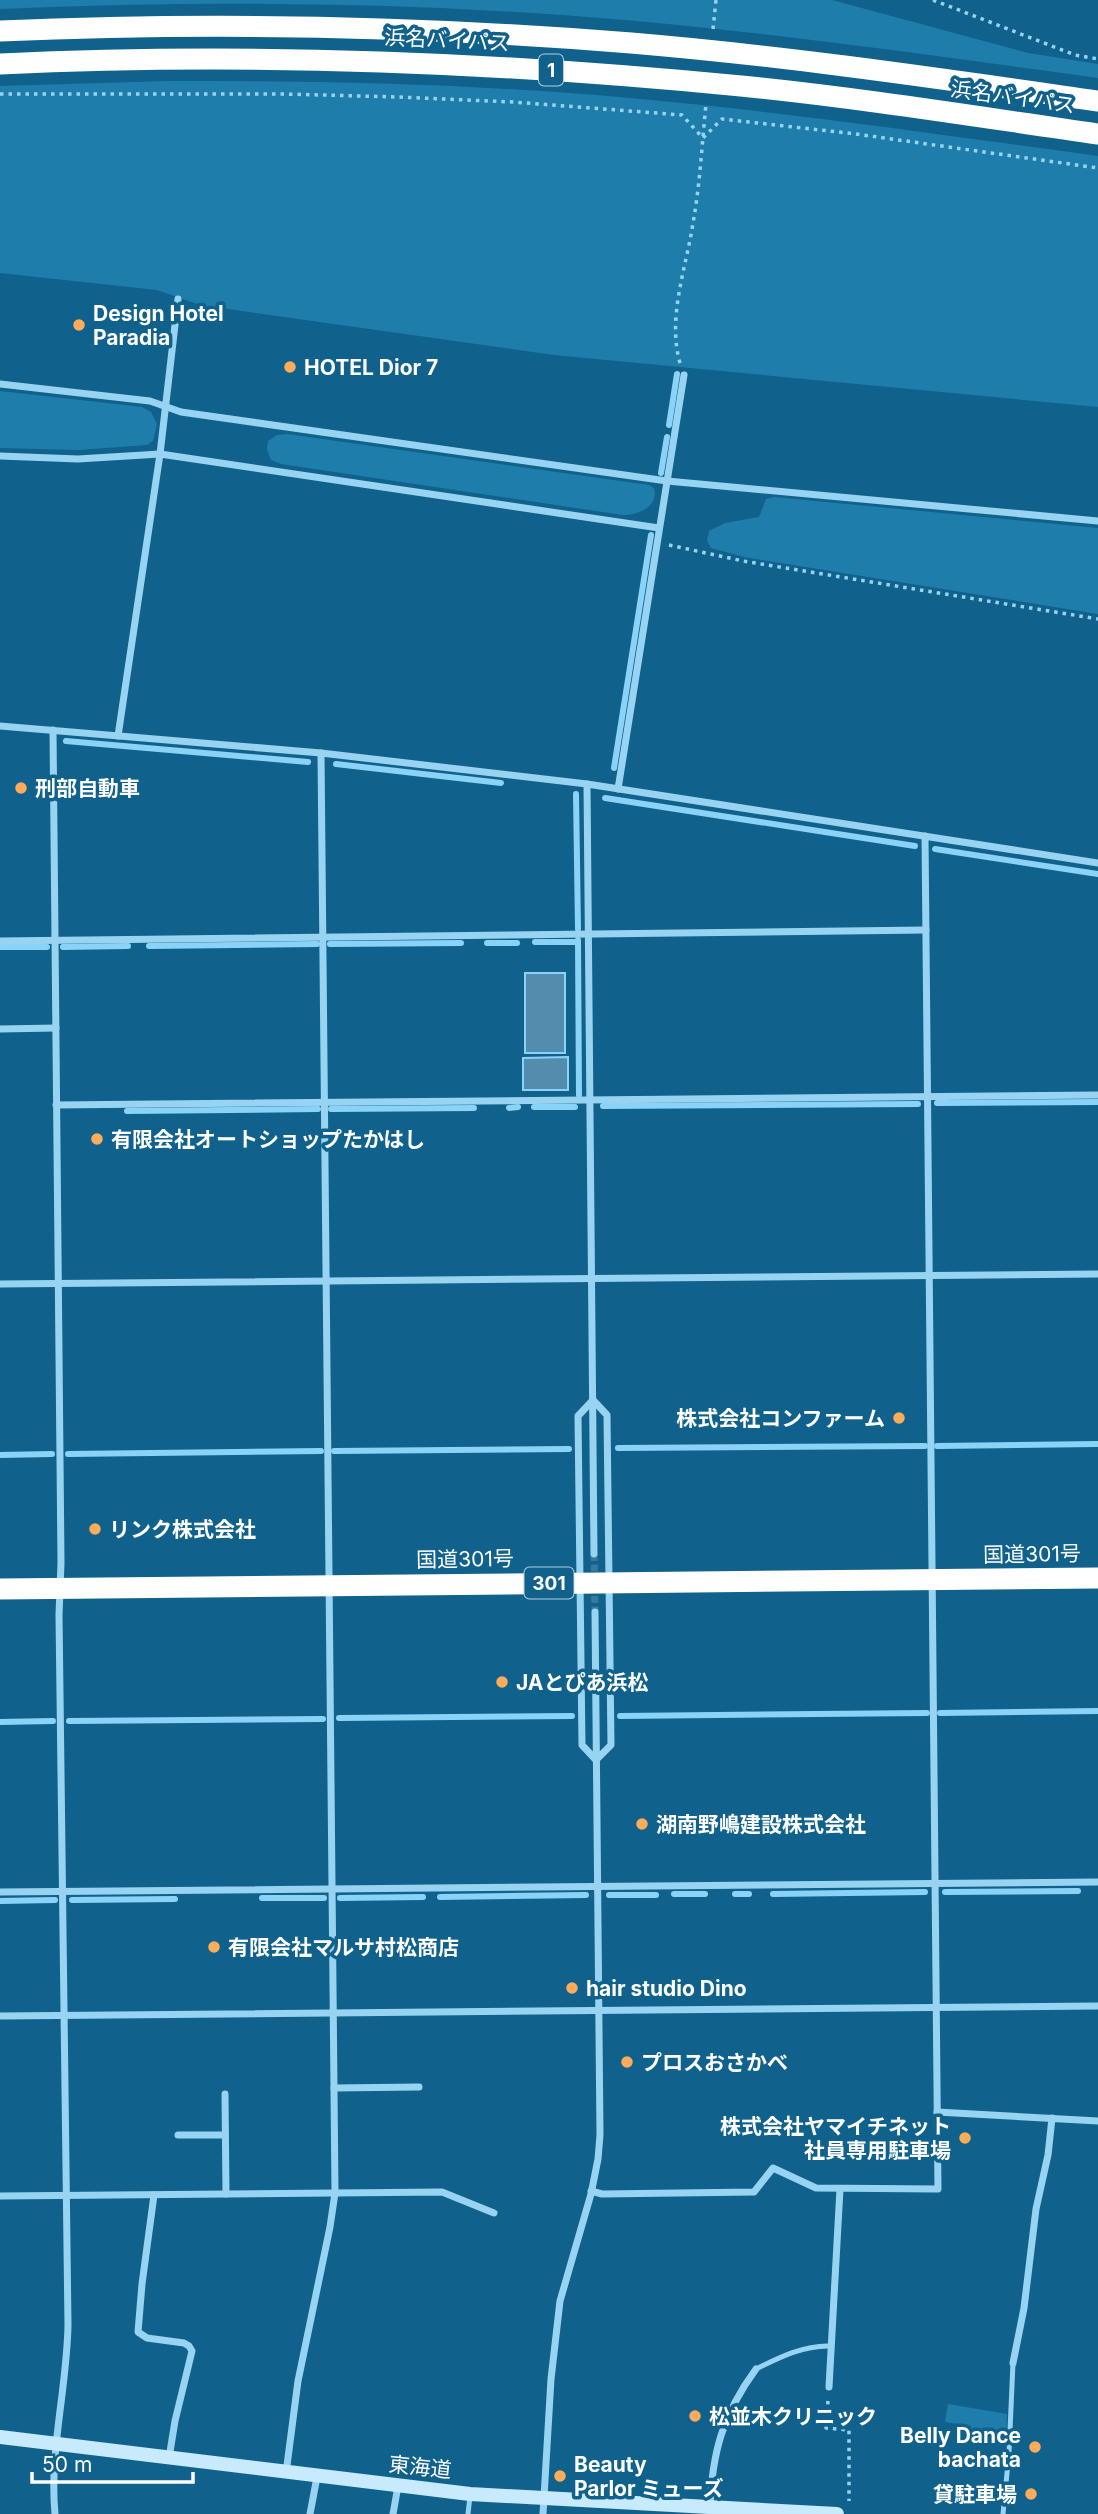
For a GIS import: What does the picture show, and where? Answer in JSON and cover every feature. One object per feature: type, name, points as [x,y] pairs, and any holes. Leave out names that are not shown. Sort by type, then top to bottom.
[{"type":"highway","name":"浜名バイパス","points":[[0,31],[285,26],[517,35],[748,54],[1098,101]]},
{"type":"highway","name":"浜名バイパス","points":[[0,64],[284,59],[515,67],[745,86],[1098,134]]},
{"type":"highway","name":"国道301号","points":[[0,1588],[1098,1578]]},
{"type":"main road","name":"東海道","points":[[0,2437],[470,2494],[543,2507],[838,2514]]},
{"type":"street","points":[[118,736],[160,454],[178,299]]},
{"type":"street","points":[[618,789],[684,375]]},
{"type":"street","points":[[0,384],[150,401],[181,412],[667,481],[1098,520]]},
{"type":"street","points":[[0,456],[78,459],[160,454],[659,528]]},
{"type":"street","points":[[0,726],[321,753],[587,784],[1098,863]]},
{"type":"street","points":[[53,730],[68,2347],[57,2445],[55,2514]]},
{"type":"street","points":[[286,2473],[298,2381],[335,2193],[321,753]]},
{"type":"street","points":[[587,784],[594,1554]]},
{"type":"street","points":[[591,2191],[602,2194],[754,2192],[773,2168],[816,2188],[938,2189],[925,836]]},
{"type":"street","points":[[0,941],[926,930]]},
{"type":"street","points":[[0,1029],[56,1028]]},
{"type":"street","points":[[56,1105],[1098,1096]]},
{"type":"street","points":[[0,1284],[1098,1274]]},
{"type":"street","points":[[593,1400],[607,1415],[611,1745],[596,1760]]},
{"type":"street","points":[[593,1400],[578,1416],[582,1745],[596,1760]]},
{"type":"street","points":[[543,2507],[551,2379],[560,2301],[591,2191],[600,2134],[595,1612]]},
{"type":"street","points":[[0,1892],[1098,1882]]},
{"type":"street","points":[[0,2017],[1098,2006]]},
{"type":"street","points":[[334,2088],[419,2087]]},
{"type":"street","points":[[225,2094],[226,2194]]},
{"type":"street","points":[[937,2112],[1098,2120]]},
{"type":"street","points":[[1013,2363],[1024,2308],[1036,2209],[1048,2155],[1052,2118]]},
{"type":"street","points":[[178,2135],[225,2134]]},
{"type":"street","points":[[829,2387],[840,2189]]},
{"type":"street","points":[[0,2196],[442,2192],[494,2213]]},
{"type":"street","points":[[154,2195],[138,2332],[147,2338],[184,2343],[192,2351],[174,2421],[169,2459]]},
{"type":"street","points":[[705,2510],[718,2442],[727,2416],[756,2369]]},
{"type":"street","points":[[310,2514],[317,2477]]},
{"type":"street","points":[[393,2514],[397,2486]]},
{"type":"lane","points":[[756,2369],[805,2349],[831,2346]]},
{"type":"lane","points":[[1003,2514],[1013,2363]]},
{"type":"lane","points":[[468,2514],[470,2494]]},
{"type":"path","points":[[713,30],[716,0]]},
{"type":"path","points":[[933,0],[1075,55],[1098,59]]},
{"type":"path","points":[[0,94],[284,94],[513,102],[682,115],[703,138]]},
{"type":"path","points":[[684,375],[676,347],[676,314],[694,221],[706,104]]},
{"type":"path","points":[[703,138],[722,118],[1098,168]]},
{"type":"path","points":[[657,542],[743,561],[1098,619]]},
{"type":"path","points":[[829,2387],[826,2428],[849,2430],[849,2503]]},
{"type":"shaded area","points":[[0,0],[832,0],[1028,53],[1098,64],[1098,78],[752,33],[557,15],[318,4],[159,4],[0,9]]},
{"type":"shaded area","points":[[169,81],[400,84],[573,93],[806,117],[1098,156],[1098,407],[554,355],[200,305],[157,290],[0,273],[0,86]]},
{"type":"shaded area","points":[[0,391],[142,407],[151,412],[157,424],[153,441],[147,445],[78,450],[0,448]]},
{"type":"shaded area","points":[[287,434],[649,485],[654,488],[654,500],[646,508],[623,515],[281,464],[271,460],[267,450],[268,441],[277,435]]},
{"type":"shaded area","points":[[774,497],[1098,528],[1098,614],[744,557],[711,548],[707,540],[709,531],[725,523],[759,517],[766,499]]},
{"type":"shaded area","points":[[525,973],[565,973],[565,1053],[525,1053]]},
{"type":"shaded area","points":[[568,1057],[568,1090],[523,1090],[523,1058]]},
{"type":"shaded area","points":[[948,2404],[1007,2414],[1006,2446],[970,2440],[971,2426],[945,2422]]},
{"type":"waterway","points":[[669,425],[677,374]]},
{"type":"waterway","points":[[661,473],[667,437]]},
{"type":"waterway","points":[[614,768],[651,535]]},
{"type":"waterway","points":[[66,741],[308,762]]},
{"type":"waterway","points":[[336,764],[501,783]]},
{"type":"waterway","points":[[576,794],[578,929]]},
{"type":"waterway","points":[[605,798],[915,846]]},
{"type":"waterway","points":[[935,849],[1098,874]]},
{"type":"waterway","points":[[578,940],[579,1095]]},
{"type":"waterway","points":[[535,942],[578,942]]},
{"type":"waterway","points":[[330,944],[461,943]]},
{"type":"waterway","points":[[487,943],[517,943]]},
{"type":"waterway","points":[[149,946],[317,944]]},
{"type":"waterway","points":[[63,947],[128,946]]},
{"type":"waterway","points":[[0,947],[47,947]]},
{"type":"waterway","points":[[937,1103],[1098,1102]]},
{"type":"waterway","points":[[603,1106],[918,1104]]},
{"type":"waterway","points":[[509,1108],[518,1107]]},
{"type":"waterway","points":[[534,1107],[575,1107]]},
{"type":"waterway","points":[[331,1109],[474,1108]]},
{"type":"waterway","points":[[127,1111],[318,1109]]},
{"type":"waterway","points":[[937,1446],[1098,1444]]},
{"type":"waterway","points":[[618,1448],[925,1446]]},
{"type":"waterway","points":[[334,1451],[569,1449]]},
{"type":"waterway","points":[[68,1454],[321,1451]]},
{"type":"waterway","points":[[0,1455],[52,1454]]},
{"type":"waterway","points":[[940,1713],[1098,1711]]},
{"type":"waterway","points":[[620,1716],[927,1713]]},
{"type":"waterway","points":[[339,1718],[572,1716]]},
{"type":"waterway","points":[[69,1721],[323,1719]]},
{"type":"waterway","points":[[0,1722],[53,1721]]},
{"type":"waterway","points":[[945,1892],[1078,1891]]},
{"type":"waterway","points":[[773,1894],[925,1892]]},
{"type":"waterway","points":[[674,1894],[705,1894]]},
{"type":"waterway","points":[[735,1894],[749,1894]]},
{"type":"waterway","points":[[440,1897],[586,1895]]},
{"type":"waterway","points":[[609,1895],[656,1895]]},
{"type":"waterway","points":[[340,1898],[423,1897]]},
{"type":"waterway","points":[[262,1898],[324,1898]]},
{"type":"waterway","points":[[72,1900],[175,1899]]},
{"type":"waterway","points":[[0,1901],[55,1900]]},
{"type":"tunnel","points":[[594,1554],[595,1612]]},
{"type":"place","name":"Design Hotel Paradia","points":[[79,325]]},
{"type":"place","name":"HOTEL Dior 7","points":[[290,367]]},
{"type":"place","name":"刑部自動車","points":[[21,788]]},
{"type":"place","name":"有限会社オートショップたかはし","points":[[97,1139]]},
{"type":"place","name":"株式会社コンファーム","points":[[899,1418]]},
{"type":"place","name":"リンク株式会社","points":[[95,1529]]},
{"type":"place","name":"JAとぴあ浜松","points":[[502,1682]]},
{"type":"place","name":"湖南野嶋建設株式会社","points":[[642,1824]]},
{"type":"place","name":"有限会社マルサ村松商店","points":[[214,1947]]},
{"type":"place","name":"hair studio Dino","points":[[572,1988]]},
{"type":"place","name":"プロスおさかべ","points":[[627,2062]]},
{"type":"place","name":"株式会社ヤマイチネット 社員専用駐車場","points":[[965,2138]]},
{"type":"place","name":"松並木クリニック","points":[[695,2416]]},
{"type":"place","name":"Belly Dance bachata","points":[[1035,2447]]},
{"type":"place","name":"Beauty Parlor ミューズ","points":[[560,2476]]},
{"type":"place","name":"貸駐車場","points":[[1031,2494]]}]
